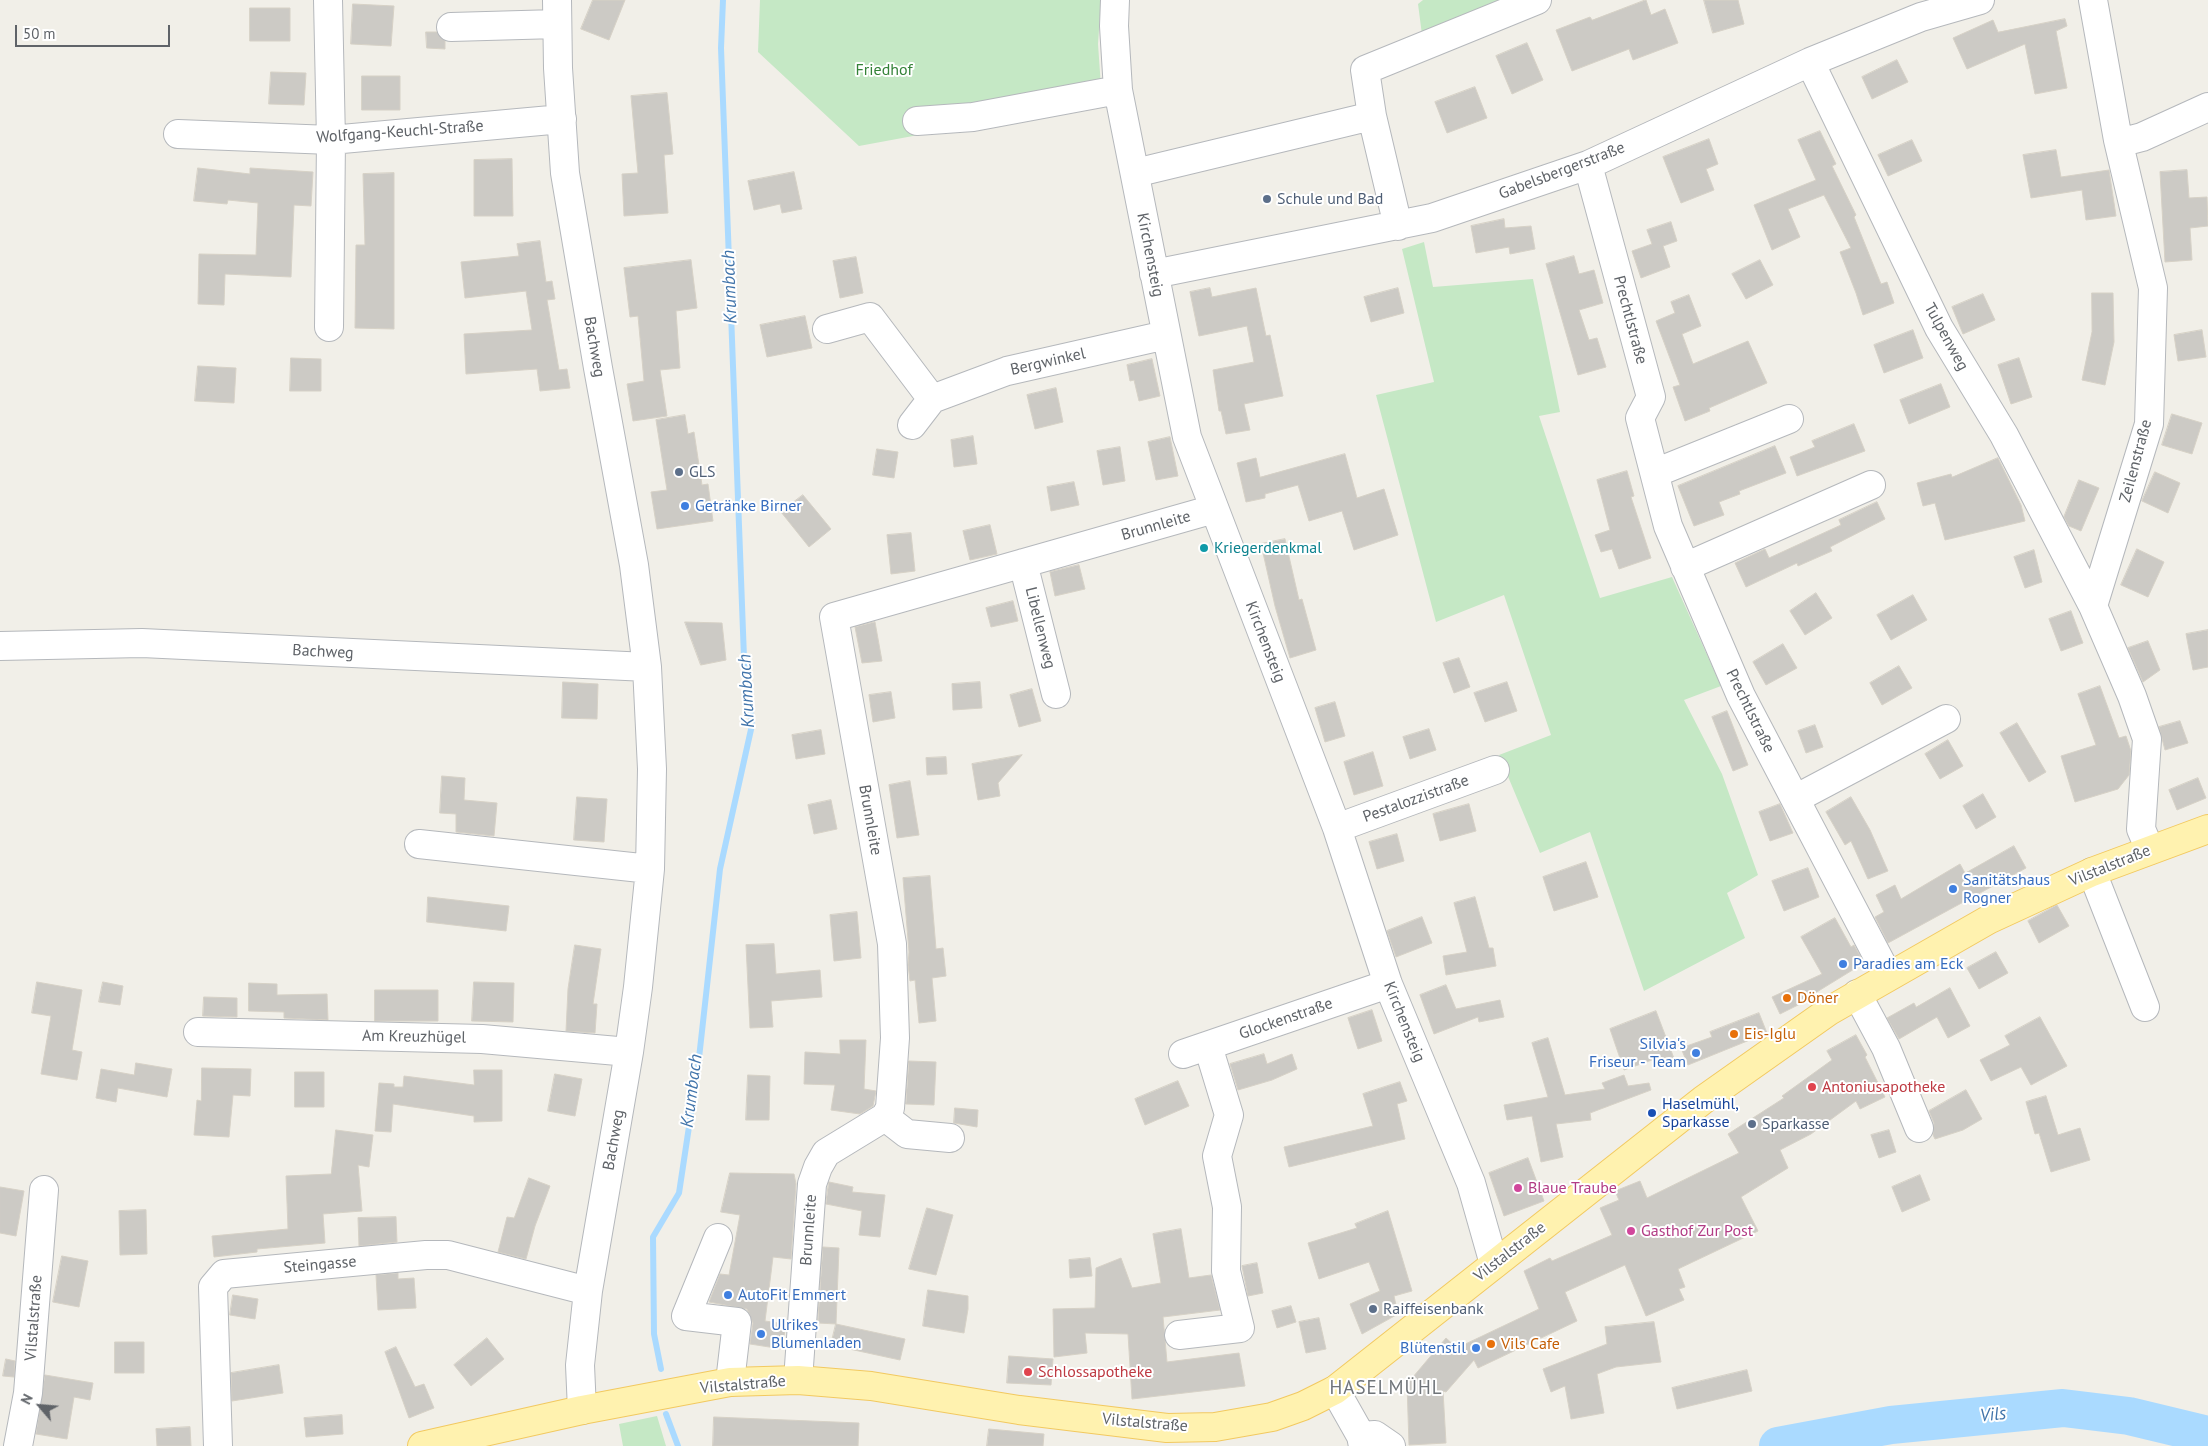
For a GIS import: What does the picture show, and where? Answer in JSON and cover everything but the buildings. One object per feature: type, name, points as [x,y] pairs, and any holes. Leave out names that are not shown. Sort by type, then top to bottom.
[{"type":"main road","name":"Vilstalstraße","points":[[422,1446],[582,1410],[730,1382],[798,1380],[872,1386],[1019,1410],[1167,1428],[1215,1427],[1272,1418],[1303,1406],[1335,1390],[1703,1100],[1829,1011],[1988,920],[2092,872],[2208,829]]},
{"type":"street","points":[[328,0],[331,140],[329,327]]},
{"type":"street","name":"Kirchensteig","points":[[1115,0],[1114,26],[1118,90],[1187,437],[1337,828],[1388,984],[1462,1188],[1494,1264]]},
{"type":"street","points":[[1398,226],[1372,116],[1365,70],[1538,0]]},
{"type":"street","name":"Gabelsbergerstraße","points":[[1154,274],[1432,218],[1588,164],[1810,62],[1921,17],[1980,0]]},
{"type":"street","name":"Zeilenstraße","points":[[2093,0],[2119,143],[2153,288],[2149,424],[2093,606]]},
{"type":"street","name":"Bachweg","points":[[451,27],[557,12],[565,173],[634,565],[647,667],[652,769],[650,869],[629,1052],[588,1290],[580,1365],[582,1410]]},
{"type":"street","name":"Tulpenweg","points":[[1810,62],[1939,328],[2004,435],[2093,606]]},
{"type":"street","points":[[917,121],[973,117],[1118,90]]},
{"type":"street","points":[[2119,143],[2142,137],[2208,107]]},
{"type":"street","points":[[1135,172],[1372,116]]},
{"type":"street","name":"Wolfgang-Keuchl-Straße","points":[[178,134],[331,140],[562,119]]},
{"type":"street","name":"Prechtlstraße","points":[[1588,164],[1651,397],[1640,418],[1668,526],[1741,696],[1888,976]]},
{"type":"street","points":[[827,329],[870,316],[932,399],[912,425]]},
{"type":"street","name":"Bergwinkel","points":[[932,399],[1007,371],[1166,335]]},
{"type":"street","points":[[1655,473],[1789,418]]},
{"type":"street","points":[[1685,566],[1871,485]]},
{"type":"street","name":"Brunnleite","points":[[798,1380],[812,1184],[818,1167],[826,1153],[885,1117],[890,1108],[895,1038],[892,944],[834,617],[1214,510]]},
{"type":"street","name":"Libellenweg","points":[[1023,563],[1056,694]]},
{"type":"street","points":[[2093,606],[2132,696],[2147,739],[2140,828],[2150,850]]},
{"type":"street","name":"Bachweg","points":[[0,646],[142,643],[647,667]]},
{"type":"street","points":[[1795,799],[1946,719]]},
{"type":"street","name":"Pestalozzistraße","points":[[1337,828],[1495,770]]},
{"type":"street","points":[[420,844],[650,869]]},
{"type":"street","points":[[2092,872],[2146,1007]]},
{"type":"street","name":"Glockenstraße","points":[[1179,1335],[1240,1328],[1226,1271],[1227,1208],[1217,1156],[1229,1115],[1196,1050],[1388,984]]},
{"type":"street","points":[[1857,994],[1886,1048],[1919,1128]]},
{"type":"street","name":"Am Kreuzhügel","points":[[198,1032],[482,1039],[629,1052]]},
{"type":"street","points":[[885,1117],[907,1134],[950,1138]]},
{"type":"street","name":"Vilstalstraße","points":[[18,1446],[28,1393],[44,1190]]},
{"type":"street","points":[[718,1238],[686,1316],[737,1322],[730,1382]]},
{"type":"street","name":"Steingasse","points":[[218,1446],[213,1287],[224,1274],[426,1255],[448,1255],[588,1290]]},
{"type":"street","points":[[1335,1390],[1362,1441],[1375,1435],[1391,1446]]},
{"type":"green space","name":"Friedhof","points":[[760,0],[1101,0],[1098,44],[1102,101],[859,146],[758,52]]},
{"type":"green space","points":[[1423,0],[1548,0],[1424,50],[1418,4]]},
{"type":"green space","points":[[1424,242],[1433,287],[1533,279],[1560,412],[1539,416],[1600,598],[1672,577],[1721,686],[1684,700],[1722,774],[1758,875],[1727,893],[1745,938],[1644,991],[1590,832],[1540,853],[1499,755],[1551,735],[1504,595],[1436,622],[1376,395],[1434,382],[1402,249]]},
{"type":"green space","points":[[657,1416],[666,1446],[623,1446],[619,1424]]},
{"type":"waterway","name":"Krumbach","points":[[661,1369],[654,1334],[653,1237],[679,1193],[698,1067],[720,869],[752,725],[744,658],[721,48],[723,0]]},
{"type":"waterway","name":"Vils","points":[[1778,1446],[1891,1425],[2063,1408],[2129,1416],[2208,1435]]},
{"type":"waterway","name":"Krumbach","points":[[666,1414],[678,1446]]},
{"type":"place","name":"Schule und Bad","points":[[1267,199]]},
{"type":"place","name":"GLS","points":[[679,472]]},
{"type":"place","name":"Getränke Birner","points":[[685,506]]},
{"type":"place","name":"Kriegerdenkmal","points":[[1204,548]]},
{"type":"place","name":"Sanitätshaus Rogner","points":[[1953,889]]},
{"type":"place","name":"Paradies am Eck","points":[[1843,964]]},
{"type":"place","name":"Döner","points":[[1787,998]]},
{"type":"place","name":"Eis-Iglu","points":[[1734,1034]]},
{"type":"place","name":"Silvia's Friseur - Team","points":[[1696,1053]]},
{"type":"place","name":"Antoniusapotheke","points":[[1812,1087]]},
{"type":"place","name":"Haselmühl, Sparkasse","points":[[1652,1113]]},
{"type":"place","name":"Sparkasse","points":[[1752,1124]]},
{"type":"place","name":"Blaue Traube","points":[[1518,1188]]},
{"type":"place","name":"Gasthof Zur Post","points":[[1631,1231]]},
{"type":"place","name":"AutoFit Emmert","points":[[728,1295]]},
{"type":"place","name":"Raiffeisenbank","points":[[1373,1309]]},
{"type":"place","name":"Ulrikes Blumenladen","points":[[761,1334]]},
{"type":"place","name":"Vils Cafe","points":[[1491,1344]]},
{"type":"place","name":"Blütenstil","points":[[1476,1348]]},
{"type":"place","name":"Schlossapotheke","points":[[1028,1372]]},
{"type":"district","name":"HASELMÜHL","points":[[1386,1389]]}]
